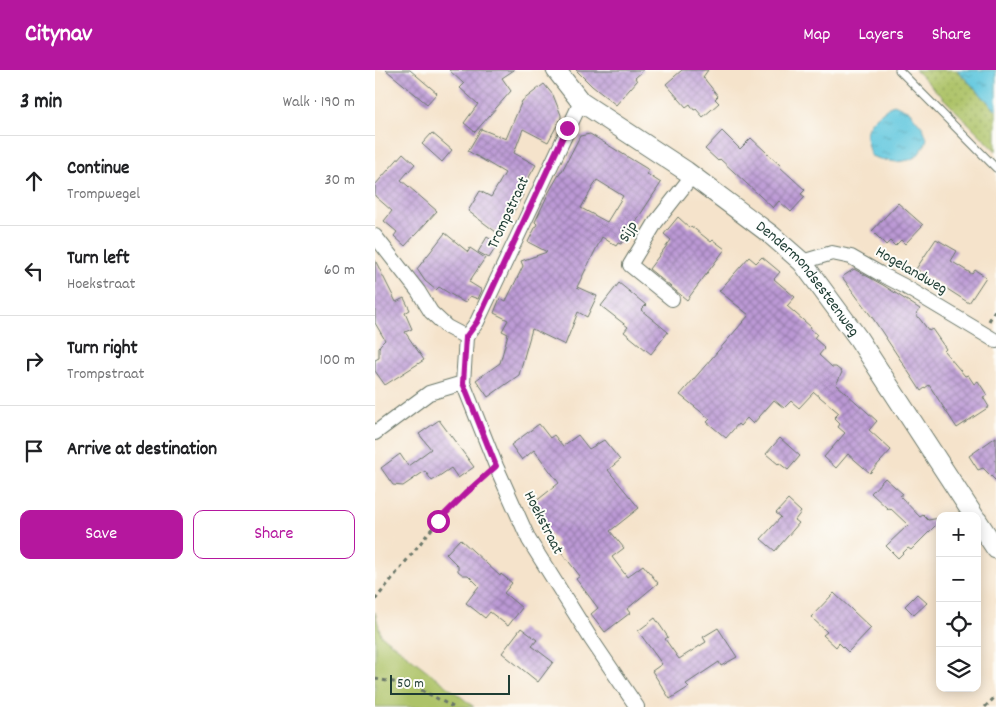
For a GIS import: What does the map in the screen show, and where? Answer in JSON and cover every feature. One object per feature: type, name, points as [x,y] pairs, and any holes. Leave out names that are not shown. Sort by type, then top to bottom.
[{"type":"main road","name":"Dendermondsesteenweg","points":[[556,70],[581,102],[692,176],[770,234],[802,262],[858,338],[971,512]]},
{"type":"main road","points":[[981,526],[996,549]]},
{"type":"street","name":"Trompstraat","points":[[466,337],[477,322],[567,128],[581,102]]},
{"type":"street","name":"Sijp","points":[[672,299],[630,265],[656,222],[692,176]]},
{"type":"street","points":[[375,236],[418,291],[431,312],[447,327],[466,337]]},
{"type":"street","name":"Hogelandweg","points":[[802,262],[832,253],[851,257],[996,341]]},
{"type":"street","name":"Hoekstraat","points":[[466,337],[463,383],[496,466],[529,540],[591,639],[637,707]]},
{"type":"street","points":[[375,433],[429,394],[463,383]]},
{"type":"lane","points":[[899,70],[996,168]]},
{"type":"path","points":[[375,600],[438,521],[496,466]]},
{"type":"path","points":[[375,679],[412,685],[453,707]]},
{"type":"path","points":[[985,707],[996,696]]},
{"type":"green space","points":[[915,70],[957,70],[996,110],[996,151]]},
{"type":"green space","points":[[375,612],[381,635],[474,707],[375,707]]},
{"type":"water","points":[[957,70],[996,70],[996,110]]},
{"type":"water","points":[[894,104],[909,111],[923,128],[927,138],[925,145],[917,156],[909,160],[897,162],[871,156],[866,139],[867,131],[872,121]]},
{"type":"building","points":[[386,70],[410,70],[437,93],[427,104]]},
{"type":"building","points":[[449,70],[514,70],[502,78],[511,91],[475,132],[464,123],[478,104],[460,88],[464,84]]},
{"type":"building","points":[[576,70],[644,70],[635,78],[637,81],[616,105],[592,86]]},
{"type":"building","points":[[682,70],[708,70],[703,77],[718,96],[715,99],[719,103],[703,117],[690,104],[686,107],[666,84]]},
{"type":"building","points":[[544,84],[553,95],[561,118],[548,142],[523,129],[514,153],[536,165],[520,193],[523,195],[500,235],[468,211],[480,191],[491,197],[505,173],[468,151],[481,129],[506,139],[522,101]]},
{"type":"building","points":[[722,131],[740,149],[751,138],[805,190],[801,194],[805,197],[791,212],[779,201],[773,208],[720,159],[718,161],[705,149]]},
{"type":"building","points":[[432,133],[452,150],[442,162],[422,144]]},
{"type":"building","points":[[590,134],[649,170],[647,174],[661,183],[621,244],[618,243],[616,246],[602,237],[577,287],[597,296],[587,317],[578,312],[565,345],[532,329],[519,375],[488,397],[476,380],[500,363],[508,334],[502,331],[508,320],[494,313],[500,298],[506,301],[523,266],[521,261],[547,252],[528,242],[549,192],[580,136]],"holes":[[[597,180],[623,196],[607,222],[581,208]]]},
{"type":"building","points":[[403,153],[415,164],[401,180],[437,211],[405,246],[394,236],[397,232],[384,221],[392,211],[375,196],[375,185]]},
{"type":"building","points":[[898,203],[923,225],[905,244],[901,240],[895,246],[890,241],[886,245],[872,231]]},
{"type":"building","points":[[678,217],[690,228],[691,226],[711,242],[713,240],[725,249],[687,300],[649,269],[671,240],[664,234]]},
{"type":"building","points":[[445,233],[468,252],[470,248],[485,258],[469,282],[482,290],[478,299],[470,296],[465,303],[439,287],[436,290],[425,281],[417,269]]},
{"type":"building","points":[[487,237],[498,244],[489,258],[478,252]]},
{"type":"building","points":[[936,239],[957,251],[951,261],[972,274],[975,270],[986,277],[969,303],[916,269]]},
{"type":"building","points":[[749,257],[756,263],[762,257],[780,272],[774,279],[795,297],[787,306],[817,334],[814,338],[824,347],[819,355],[832,367],[836,367],[842,372],[836,384],[877,421],[869,430],[891,450],[870,473],[848,454],[836,468],[824,457],[845,433],[838,427],[840,424],[834,418],[839,413],[814,392],[799,408],[791,401],[784,408],[774,400],[753,424],[747,418],[740,426],[738,424],[726,438],[707,422],[710,419],[680,395],[749,315],[719,291]]},
{"type":"building","points":[[375,260],[396,302],[404,298],[410,310],[405,313],[412,329],[405,332],[424,360],[385,385],[375,371],[375,360],[379,358],[380,345],[385,340],[375,323]]},
{"type":"building","points":[[854,269],[920,309],[916,314],[929,331],[932,329],[946,349],[944,351],[965,376],[968,375],[974,384],[978,381],[987,395],[983,397],[989,407],[957,428],[929,385],[921,391],[874,320],[842,277]]},
{"type":"building","points":[[619,283],[646,305],[641,310],[668,332],[651,354],[624,332],[628,327],[601,306]]},
{"type":"building","points":[[439,420],[474,467],[458,478],[451,468],[432,481],[425,471],[403,486],[393,485],[381,468],[400,454],[408,466],[431,449],[419,434]]},
{"type":"building","points":[[539,424],[550,438],[554,435],[563,446],[578,435],[589,449],[604,440],[620,460],[608,470],[639,508],[610,531],[624,548],[612,557],[627,577],[643,565],[658,583],[627,609],[630,613],[605,632],[591,614],[598,608],[576,579],[580,576],[555,544],[557,542],[534,514],[536,513],[530,506],[559,483],[534,450],[522,460],[511,445]]},
{"type":"building","points":[[996,437],[996,481],[983,468],[978,470],[969,456]]},
{"type":"building","points":[[780,438],[800,456],[788,470],[766,454]]},
{"type":"building","points":[[885,478],[903,494],[900,496],[920,517],[923,515],[928,520],[936,519],[936,525],[911,550],[908,548],[898,558],[886,546],[908,525],[871,493]]},
{"type":"building","points":[[788,500],[801,512],[795,520],[799,523],[775,551],[761,539],[781,517],[776,513]]},
{"type":"building","points":[[460,539],[500,576],[501,574],[512,583],[504,593],[522,608],[508,626],[490,612],[485,618],[466,603],[479,586],[468,575],[463,575],[458,571],[458,566],[446,554]]},
{"type":"building","points":[[834,593],[871,628],[848,652],[839,643],[836,647],[823,635],[827,632],[811,617]]},
{"type":"building","points":[[917,594],[927,603],[914,615],[905,606]]},
{"type":"building","points":[[655,618],[668,637],[665,639],[679,659],[706,642],[703,637],[718,628],[737,657],[721,666],[719,662],[686,684],[689,687],[670,699],[652,671],[662,664],[638,631]]},
{"type":"building","points":[[521,628],[537,640],[532,646],[553,662],[538,682],[502,653]]},
{"type":"route","points":[[438,521],[496,466],[463,383],[466,337],[477,322],[567,128]]}]
